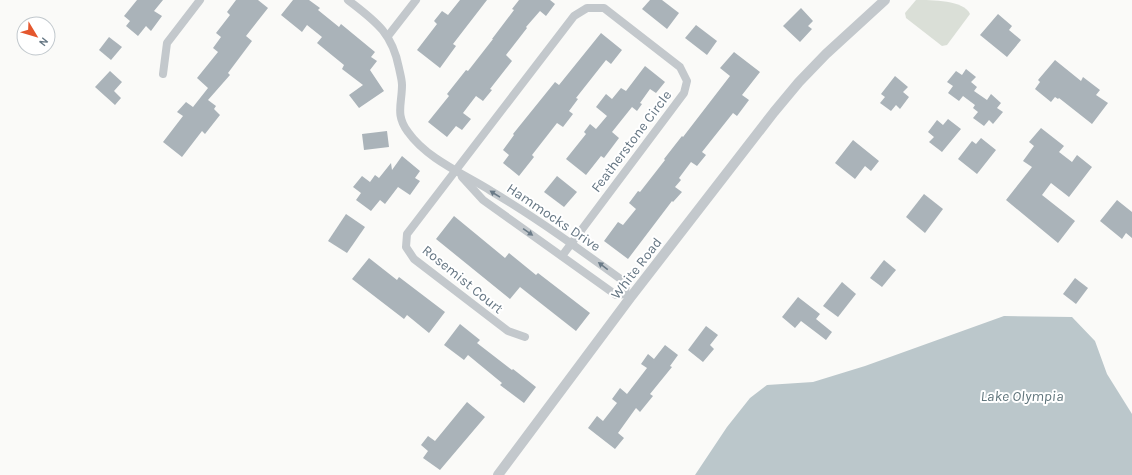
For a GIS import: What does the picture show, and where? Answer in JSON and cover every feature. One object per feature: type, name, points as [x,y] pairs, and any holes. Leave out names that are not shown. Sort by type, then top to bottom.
[{"type":"street","points":[[163,74],[167,43],[200,0]]},
{"type":"street","name":"Hammocks Drive","points":[[348,0],[375,21],[388,36],[396,54],[402,85],[399,113],[407,131],[423,148],[456,171],[491,191],[572,243],[626,283],[628,296],[616,295],[483,200],[456,171]]},
{"type":"street","points":[[388,36],[416,0]]},
{"type":"street","name":"White Road","points":[[498,475],[628,296],[799,82],[826,54],[885,0]]},
{"type":"street","name":"Featherstone Circle","points":[[456,171],[574,16],[587,8],[604,8],[680,67],[687,80],[684,93],[562,256]]},
{"type":"street","name":"Rosemist Court","points":[[456,171],[406,234],[406,247],[414,259],[508,331],[525,337]]},
{"type":"shaded area","points":[[916,0],[954,3],[967,9],[970,14],[947,45],[942,46],[906,18],[905,13]]},
{"type":"water","name":"Lake Olympia","points":[[1004,316],[1072,317],[1095,341],[1107,374],[1132,414],[1132,475],[695,475],[727,427],[750,398],[767,385],[813,382],[865,366]]},
{"type":"building","points":[[137,0],[163,0],[154,11],[162,16],[151,31],[146,26],[138,36],[126,26],[130,21],[124,16]]},
{"type":"building","points":[[236,0],[258,0],[268,8],[246,36],[252,41],[228,73],[230,75],[208,100],[216,106],[214,109],[220,115],[205,134],[202,131],[182,157],[163,142],[183,116],[177,112],[186,102],[193,107],[208,88],[197,78],[218,52],[213,48],[221,37],[216,33],[230,15],[227,12]]},
{"type":"building","points":[[293,0],[309,0],[320,8],[318,10],[339,27],[341,24],[375,52],[371,57],[377,61],[370,70],[384,91],[359,108],[349,95],[363,85],[342,69],[344,65],[317,43],[322,37],[307,25],[302,32],[281,15]]},
{"type":"building","points":[[460,0],[487,0],[453,44],[456,46],[440,68],[417,50],[437,24],[434,21],[442,11],[448,15]]},
{"type":"building","points":[[519,0],[550,0],[555,4],[546,16],[540,11],[526,27],[527,28],[506,55],[512,61],[490,89],[492,90],[483,101],[476,96],[463,113],[471,119],[462,130],[456,126],[447,137],[428,122],[449,96],[447,94],[466,70],[468,71],[493,39],[514,10],[512,9]]},
{"type":"building","points":[[650,0],[662,0],[679,13],[667,29],[642,9]]},
{"type":"building","points":[[801,8],[813,21],[808,26],[812,29],[800,42],[783,26]]},
{"type":"building","points":[[998,14],[1012,26],[1009,30],[1021,40],[1007,57],[980,35]]},
{"type":"building","points":[[696,25],[717,41],[707,55],[685,38]]},
{"type":"building","points":[[601,33],[622,50],[611,64],[606,60],[576,98],[578,99],[569,111],[573,114],[563,127],[557,123],[532,155],[534,157],[519,176],[503,163],[509,155],[503,150],[514,135],[513,134],[555,82],[559,85]]},
{"type":"building","points":[[109,37],[122,47],[111,60],[99,50]]},
{"type":"building","points":[[734,52],[760,72],[742,95],[749,100],[737,116],[733,113],[702,152],[706,155],[697,166],[691,162],[679,178],[681,180],[675,187],[682,192],[673,202],[672,201],[628,259],[604,241],[618,222],[623,225],[636,209],[629,203],[638,191],[640,192],[665,160],[664,159],[730,76],[720,68]]},
{"type":"building","points":[[1055,60],[1081,81],[1083,77],[1100,90],[1096,95],[1108,103],[1092,124],[1059,98],[1058,99],[1055,97],[1051,102],[1035,89],[1040,82],[1038,80]]},
{"type":"building","points":[[645,66],[665,82],[656,93],[650,89],[640,103],[642,104],[637,111],[632,107],[612,132],[619,138],[604,158],[601,156],[586,175],[566,159],[586,134],[584,132],[590,124],[596,129],[607,116],[596,107],[606,94],[612,99],[621,88],[626,91]]},
{"type":"building","points":[[966,69],[976,77],[971,82],[977,87],[974,91],[987,100],[991,94],[1001,103],[997,108],[1003,112],[993,124],[989,120],[984,126],[973,118],[978,112],[973,108],[975,105],[963,96],[959,101],[948,93],[953,86],[947,82],[956,71],[962,75]]},
{"type":"building","points":[[110,71],[122,82],[114,91],[121,98],[115,105],[95,87]]},
{"type":"building","points":[[895,76],[908,87],[903,92],[909,97],[900,109],[896,105],[891,111],[880,103],[885,97],[881,94]]},
{"type":"building","points":[[948,119],[961,129],[942,152],[929,142],[934,137],[928,132],[937,120],[943,125]]},
{"type":"building","points":[[1041,128],[1064,146],[1059,152],[1072,162],[1077,155],[1092,167],[1069,197],[1051,183],[1042,195],[1075,221],[1058,243],[1006,200],[1032,167],[1023,161],[1034,146],[1029,142]]},
{"type":"building","points":[[387,131],[389,147],[364,150],[362,134]]},
{"type":"building","points":[[981,138],[996,150],[977,174],[958,159],[972,141],[976,144]]},
{"type":"building","points":[[853,140],[879,161],[871,171],[865,166],[855,179],[835,163]]},
{"type":"building","points":[[402,156],[420,171],[415,178],[420,181],[410,195],[398,187],[385,204],[380,200],[371,211],[356,200],[361,193],[353,187],[362,176],[370,182],[375,175],[379,178],[391,163],[392,170]]},
{"type":"building","points":[[557,176],[577,192],[564,207],[544,192]]},
{"type":"building","points":[[924,194],[943,209],[925,233],[906,217]]},
{"type":"building","points":[[1117,200],[1132,212],[1132,238],[1126,233],[1122,239],[1100,221]]},
{"type":"building","points":[[346,214],[365,227],[347,253],[328,241]]},
{"type":"building","points":[[454,216],[505,258],[509,253],[536,275],[538,273],[590,313],[576,331],[520,287],[510,299],[436,239]]},
{"type":"building","points":[[369,258],[397,280],[399,277],[445,312],[429,333],[407,315],[404,319],[352,279]]},
{"type":"building","points":[[884,260],[896,270],[882,287],[870,278]]},
{"type":"building","points":[[1075,278],[1088,288],[1076,304],[1063,294]]},
{"type":"building","points":[[842,282],[856,294],[838,317],[823,306]]},
{"type":"building","points":[[798,297],[820,314],[816,319],[832,332],[826,340],[801,321],[795,328],[782,317]]},
{"type":"building","points":[[460,324],[480,340],[477,343],[536,387],[524,403],[500,385],[502,383],[468,355],[464,360],[444,345]]},
{"type":"building","points":[[706,326],[718,335],[710,345],[714,349],[703,362],[688,350]]},
{"type":"building","points":[[665,345],[678,355],[670,366],[672,367],[650,394],[653,396],[640,412],[636,408],[618,433],[624,438],[615,449],[588,428],[597,416],[603,421],[617,403],[612,399],[620,388],[627,394],[647,368],[641,364],[648,354],[654,359]]},
{"type":"building","points":[[467,402],[485,417],[440,470],[423,458],[428,451],[421,445],[428,436],[435,441]]}]
